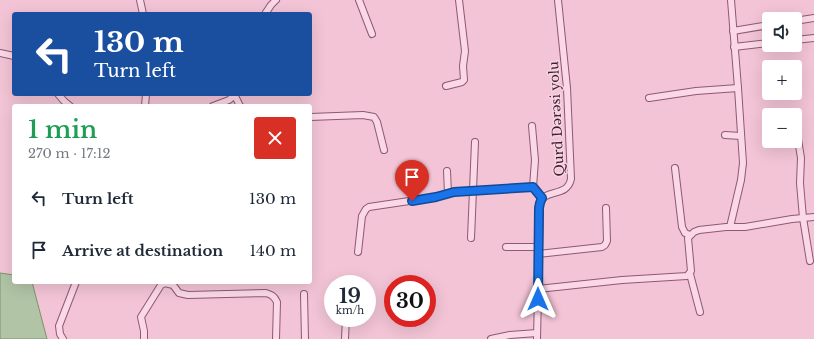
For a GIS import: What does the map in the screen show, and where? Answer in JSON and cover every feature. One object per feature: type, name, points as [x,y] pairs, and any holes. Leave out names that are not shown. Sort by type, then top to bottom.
[{"type":"street","points":[[140,0],[143,12]]},
{"type":"street","points":[[265,12],[269,2],[276,0]]},
{"type":"street","points":[[359,0],[372,34]]},
{"type":"street","points":[[446,86],[462,82],[464,80],[463,66],[465,43],[459,0]]},
{"type":"street","name":"Qurd Dərəsi yolu","points":[[542,198],[564,190],[570,184],[571,179],[567,88],[558,0]]},
{"type":"street","points":[[730,227],[742,180],[743,163],[731,0]]},
{"type":"street","points":[[802,20],[814,18]]},
{"type":"street","points":[[733,31],[762,26]]},
{"type":"street","points":[[802,39],[814,38]]},
{"type":"street","points":[[734,47],[762,44]]},
{"type":"street","points":[[0,53],[12,56]]},
{"type":"street","points":[[649,98],[696,91],[738,88]]},
{"type":"street","points":[[60,96],[68,104]]},
{"type":"street","points":[[218,104],[229,100],[234,96]]},
{"type":"street","points":[[312,117],[362,115],[374,117],[377,122],[384,150]]},
{"type":"street","points":[[491,339],[510,335],[537,336],[538,250],[540,203],[542,198],[533,187],[535,160],[532,126]]},
{"type":"street","points":[[725,135],[741,136]]},
{"type":"street","points":[[471,238],[475,142]]},
{"type":"street","points":[[799,148],[801,158],[800,184],[803,218],[810,261]]},
{"type":"street","points":[[675,168],[682,227],[685,233],[690,235]]},
{"type":"street","points":[[447,171],[448,192]]},
{"type":"street","points":[[358,252],[362,216],[366,209],[436,197],[448,192],[533,187]]},
{"type":"street","points":[[506,247],[538,250],[602,247],[607,241],[606,208]]},
{"type":"street","points":[[700,312],[690,274],[691,267],[688,243],[690,235],[699,230],[745,227],[814,216]]},
{"type":"street","points":[[538,289],[622,280],[684,276],[690,274]]},
{"type":"street","points":[[64,339],[60,334],[59,326],[75,284]]},
{"type":"street","points":[[144,339],[144,330],[141,317],[163,284]]},
{"type":"street","points":[[169,284],[173,285],[179,293],[188,296],[272,294],[277,302],[276,339]]},
{"type":"street","points":[[304,294],[305,339]]},
{"type":"street","points":[[345,339],[346,327]]},
{"type":"shaded area","points":[[0,273],[12,275],[12,284],[33,284],[47,339],[0,339]]},
{"type":"route","points":[[412,201],[441,196],[448,192],[533,187],[542,198],[539,208],[538,299]]}]
